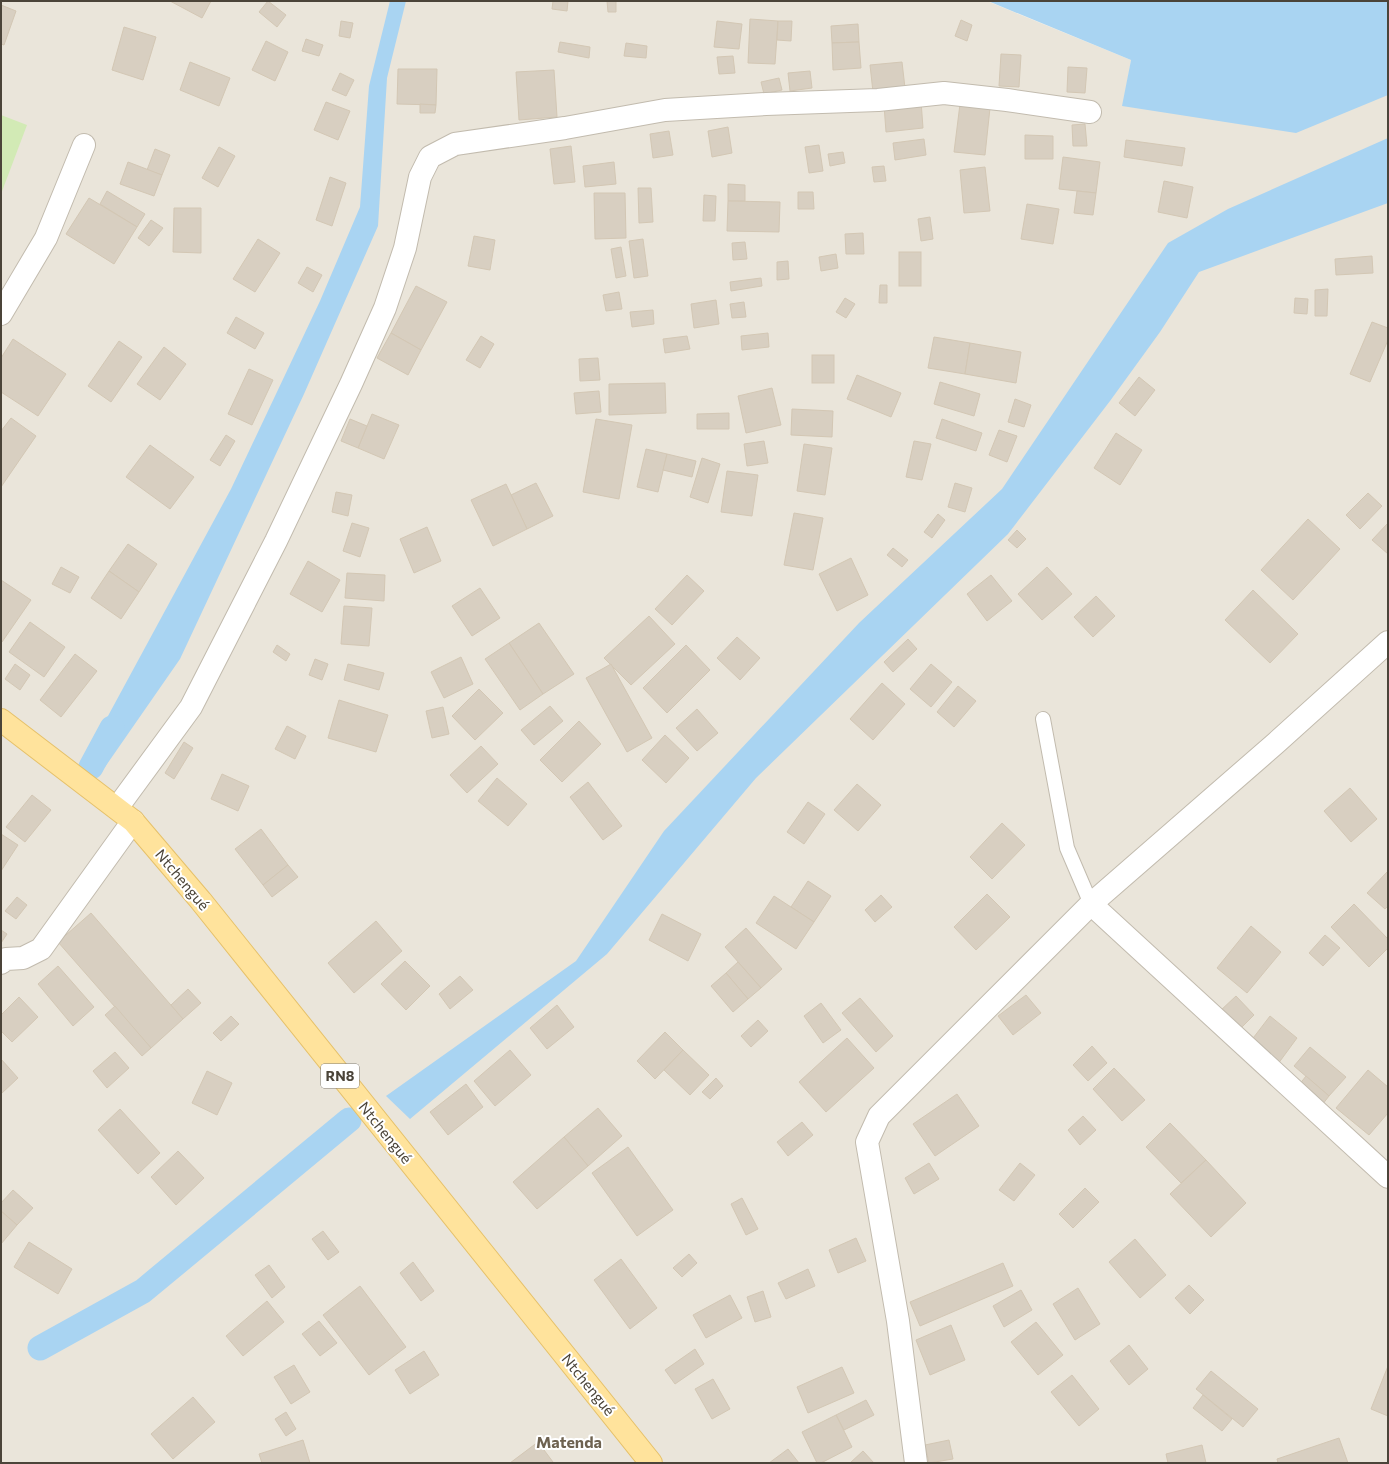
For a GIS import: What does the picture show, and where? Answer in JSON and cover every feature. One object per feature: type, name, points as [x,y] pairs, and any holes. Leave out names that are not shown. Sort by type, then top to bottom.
[{"type":"main road","name":"Ntchengué","points":[[1,720],[125,815],[200,901],[650,1463]]},
{"type":"street","points":[[1,963],[6,959],[23,958],[41,949],[191,707],[276,541],[352,384],[386,308],[405,248],[420,177],[430,157],[455,144],[564,128],[665,110],[766,104],[878,100],[944,93],[1090,112]]},
{"type":"street","points":[[1,314],[46,238],[84,145]]},
{"type":"street","points":[[916,1463],[898,1321],[866,1142],[878,1116],[1091,904],[1270,748],[1388,642]]},
{"type":"street","points":[[1091,904],[1388,1177]]},
{"type":"lane","points":[[1043,719],[1067,848],[1091,904]]},
{"type":"shaded area","points":[[1,1],[987,1],[1131,60],[1123,106],[1388,1],[1388,1463],[1,1463]]},
{"type":"green space","points":[[1,115],[27,125],[1,194]]},
{"type":"water","points":[[390,1],[406,1],[387,78],[378,226],[304,394],[180,659],[105,767],[89,751],[231,489],[320,301],[360,207],[369,86]]},
{"type":"water","points":[[988,1],[1388,1],[1388,95],[1296,133],[1122,106],[1131,60]]},
{"type":"water","points":[[1388,138],[1388,203],[1199,272],[1160,332],[1110,401],[1008,534],[756,778],[607,954],[410,1119],[386,1096],[576,961],[664,831],[859,623],[1002,489],[1168,243],[1228,209]]},
{"type":"building","points":[[170,1],[211,1],[202,18]]},
{"type":"building","points":[[268,1],[286,15],[277,27],[259,12]]},
{"type":"building","points":[[553,1],[568,1],[567,11],[552,9]]},
{"type":"building","points":[[607,1],[616,1],[616,12],[608,12]]},
{"type":"building","points":[[1,5],[16,11],[4,45],[1,44]]},
{"type":"building","points":[[750,19],[778,21],[775,64],[748,63]]},
{"type":"building","points":[[961,20],[972,25],[967,41],[955,36]]},
{"type":"building","points":[[341,21],[353,23],[350,38],[339,36]]},
{"type":"building","points":[[717,21],[742,24],[739,49],[714,47]]},
{"type":"building","points":[[778,21],[792,21],[791,41],[777,40]]},
{"type":"building","points":[[858,24],[859,42],[832,43],[831,26]]},
{"type":"building","points":[[124,27],[156,37],[143,80],[112,70]]},
{"type":"building","points":[[306,39],[323,45],[319,56],[302,51]]},
{"type":"building","points":[[266,41],[288,52],[275,81],[252,70]]},
{"type":"building","points":[[560,42],[590,47],[589,58],[558,52]]},
{"type":"building","points":[[859,42],[861,68],[833,70],[832,43]]},
{"type":"building","points":[[626,43],[647,46],[646,58],[624,56]]},
{"type":"building","points":[[1001,54],[1021,55],[1019,87],[999,86]]},
{"type":"building","points":[[733,56],[735,73],[719,74],[717,57]]},
{"type":"building","points":[[190,62],[230,78],[219,106],[180,90]]},
{"type":"building","points":[[902,62],[905,88],[873,92],[870,65]]},
{"type":"building","points":[[1068,67],[1087,68],[1085,93],[1067,92]]},
{"type":"building","points":[[398,69],[437,69],[436,105],[397,104]]},
{"type":"building","points":[[554,70],[557,117],[519,120],[516,72]]},
{"type":"building","points":[[810,71],[812,88],[790,91],[788,73]]},
{"type":"building","points":[[340,73],[354,80],[346,96],[332,90]]},
{"type":"building","points":[[779,78],[782,90],[764,94],[761,82]]},
{"type":"building","points":[[921,101],[923,128],[886,132],[884,105]]},
{"type":"building","points":[[326,102],[350,111],[338,140],[314,130]]},
{"type":"building","points":[[420,104],[436,105],[435,113],[420,113]]},
{"type":"building","points":[[960,104],[990,108],[985,155],[954,152]]},
{"type":"building","points":[[1085,124],[1087,146],[1073,146],[1072,125]]},
{"type":"building","points":[[728,127],[732,153],[712,157],[708,131]]},
{"type":"building","points":[[669,131],[673,155],[653,158],[650,134]]},
{"type":"building","points":[[1025,135],[1053,136],[1053,159],[1025,159]]},
{"type":"building","points":[[924,139],[926,155],[895,160],[893,143]]},
{"type":"building","points":[[1126,140],[1185,148],[1182,166],[1124,157]]},
{"type":"building","points":[[819,145],[823,171],[809,173],[805,147]]},
{"type":"building","points":[[571,146],[575,182],[554,184],[550,149]]},
{"type":"building","points":[[219,147],[235,156],[218,187],[202,178]]},
{"type":"building","points":[[155,149],[170,155],[162,175],[147,170]]},
{"type":"building","points":[[843,152],[845,163],[830,166],[828,154]]},
{"type":"building","points":[[1063,157],[1100,162],[1096,193],[1059,189]]},
{"type":"building","points":[[128,162],[162,175],[154,196],[120,184]]},
{"type":"building","points":[[614,162],[616,184],[585,187],[583,166]]},
{"type":"building","points":[[884,166],[886,181],[874,182],[872,167]]},
{"type":"building","points":[[985,167],[990,211],[964,213],[960,170]]},
{"type":"building","points":[[330,177],[346,183],[332,226],[316,220]]},
{"type":"building","points":[[1164,181],[1193,187],[1187,218],[1158,212]]},
{"type":"building","points":[[728,184],[745,185],[745,201],[728,201]]},
{"type":"building","points":[[638,188],[651,188],[653,222],[639,223]]},
{"type":"building","points":[[107,191],[145,214],[137,227],[100,204]]},
{"type":"building","points":[[1077,191],[1096,193],[1093,215],[1074,213]]},
{"type":"building","points":[[798,192],[813,192],[814,209],[798,209]]},
{"type":"building","points":[[594,193],[625,193],[626,238],[595,239]]},
{"type":"building","points":[[704,195],[716,196],[715,221],[703,221]]},
{"type":"building","points":[[89,198],[137,227],[114,264],[66,234]]},
{"type":"building","points":[[728,201],[780,202],[779,232],[727,231]]},
{"type":"building","points":[[1027,204],[1059,209],[1053,244],[1021,239]]},
{"type":"building","points":[[174,208],[201,208],[201,253],[173,252]]},
{"type":"building","points":[[930,217],[933,239],[921,241],[918,219]]},
{"type":"building","points":[[151,220],[163,228],[149,246],[138,238]]},
{"type":"building","points":[[863,233],[864,254],[846,254],[845,234]]},
{"type":"building","points":[[474,236],[495,240],[490,270],[468,266]]},
{"type":"building","points":[[258,239],[280,253],[255,292],[233,279]]},
{"type":"building","points":[[643,239],[648,276],[634,278],[629,241]]},
{"type":"building","points":[[745,242],[747,259],[733,260],[732,243]]},
{"type":"building","points":[[621,247],[626,276],[616,278],[611,249]]},
{"type":"building","points":[[899,252],[921,252],[921,286],[899,286]]},
{"type":"building","points":[[836,254],[838,268],[821,271],[819,257]]},
{"type":"building","points":[[1372,256],[1373,273],[1336,275],[1335,259]]},
{"type":"building","points":[[788,261],[789,279],[777,280],[777,262]]},
{"type":"building","points":[[307,267],[322,275],[313,292],[298,283]]},
{"type":"building","points":[[761,278],[762,286],[731,291],[730,282]]},
{"type":"building","points":[[880,285],[887,285],[887,303],[879,303]]},
{"type":"building","points":[[416,286],[447,302],[421,350],[391,333]]},
{"type":"building","points":[[1328,289],[1327,316],[1315,316],[1315,290]]},
{"type":"building","points":[[619,292],[622,309],[606,311],[603,295]]},
{"type":"building","points":[[845,298],[855,304],[846,318],[836,312]]},
{"type":"building","points":[[1295,298],[1308,299],[1307,314],[1294,313]]},
{"type":"building","points":[[716,300],[719,324],[694,328],[691,304]]},
{"type":"building","points":[[744,302],[746,317],[732,318],[730,304]]},
{"type":"building","points":[[653,310],[654,324],[632,327],[630,312]]},
{"type":"building","points":[[236,317],[264,333],[255,349],[227,333]]},
{"type":"building","points":[[1372,322],[1388,328],[1388,340],[1370,382],[1350,374]]},
{"type":"building","points":[[391,333],[421,350],[408,375],[377,358]]},
{"type":"building","points":[[768,333],[769,347],[742,350],[741,336]]},
{"type":"building","points":[[481,336],[494,344],[480,368],[466,360]]},
{"type":"building","points":[[687,336],[690,349],[665,353],[663,339]]},
{"type":"building","points":[[934,337],[970,343],[965,374],[928,368]]},
{"type":"building","points":[[13,339],[66,374],[38,416],[1,392],[1,358]]},
{"type":"building","points":[[119,341],[142,357],[111,402],[88,386]]},
{"type":"building","points":[[970,343],[1021,352],[1016,383],[965,374]]},
{"type":"building","points":[[164,347],[186,364],[160,400],[137,384]]},
{"type":"building","points":[[812,355],[834,355],[834,383],[812,383]]},
{"type":"building","points":[[598,358],[600,380],[580,381],[579,359]]},
{"type":"building","points":[[249,369],[273,380],[252,425],[228,414]]},
{"type":"building","points":[[857,375],[901,393],[891,417],[847,399]]},
{"type":"building","points":[[1139,377],[1155,390],[1135,416],[1119,403]]},
{"type":"building","points":[[940,382],[980,394],[974,416],[934,404]]},
{"type":"building","points":[[665,383],[666,413],[609,415],[609,384]]},
{"type":"building","points":[[772,388],[781,425],[746,433],[738,396]]},
{"type":"building","points":[[599,391],[601,412],[576,414],[574,393]]},
{"type":"building","points":[[1015,399],[1031,405],[1024,427],[1008,422]]},
{"type":"building","points":[[792,409],[833,411],[832,437],[791,435]]},
{"type":"building","points":[[729,413],[729,429],[697,429],[697,414]]},
{"type":"building","points":[[372,414],[399,425],[384,459],[358,448]]},
{"type":"building","points":[[11,418],[36,436],[1,487],[1,431]]},
{"type":"building","points":[[350,419],[367,426],[358,448],[341,441]]},
{"type":"building","points":[[596,419],[632,425],[619,499],[583,492]]},
{"type":"building","points":[[942,419],[982,433],[976,451],[936,438]]},
{"type":"building","points":[[999,430],[1017,436],[1007,462],[989,455]]},
{"type":"building","points":[[1116,433],[1142,450],[1120,485],[1094,468]]},
{"type":"building","points":[[226,435],[235,441],[220,466],[210,460]]},
{"type":"building","points":[[764,441],[768,463],[747,466],[744,444]]},
{"type":"building","points":[[914,441],[931,444],[922,480],[906,477]]},
{"type":"building","points":[[804,444],[832,448],[825,495],[797,491]]},
{"type":"building","points":[[150,445],[194,477],[170,509],[126,477]]},
{"type":"building","points":[[646,449],[667,454],[658,492],[637,487]]},
{"type":"building","points":[[667,454],[696,461],[692,477],[663,470]]},
{"type":"building","points":[[702,458],[720,464],[708,503],[690,497]]},
{"type":"building","points":[[727,471],[758,475],[752,516],[721,512]]},
{"type":"building","points":[[536,483],[553,516],[527,529],[511,495]]},
{"type":"building","points":[[955,483],[972,488],[965,512],[948,507]]},
{"type":"building","points":[[506,484],[527,529],[493,546],[471,500]]},
{"type":"building","points":[[336,492],[352,495],[348,516],[332,512]]},
{"type":"building","points":[[1368,493],[1382,506],[1360,529],[1346,515]]},
{"type":"building","points":[[794,513],[823,518],[813,570],[784,565]]},
{"type":"building","points":[[938,514],[945,520],[932,538],[924,532]]},
{"type":"building","points":[[1308,519],[1340,549],[1293,600],[1261,570]]},
{"type":"building","points":[[352,523],[369,528],[360,557],[343,551]]},
{"type":"building","points":[[1388,523],[1388,554],[1372,540]]},
{"type":"building","points":[[427,527],[441,561],[414,573],[400,539]]},
{"type":"building","points":[[1017,530],[1026,539],[1017,548],[1008,540]]},
{"type":"building","points":[[128,544],[157,564],[139,592],[109,571]]},
{"type":"building","points":[[893,548],[908,560],[902,567],[887,555]]},
{"type":"building","points":[[851,558],[868,595],[837,611],[819,574]]},
{"type":"building","points":[[308,561],[340,580],[322,612],[290,594]]},
{"type":"building","points":[[61,567],[79,577],[70,593],[52,584]]},
{"type":"building","points":[[1047,567],[1072,594],[1042,620],[1018,594]]},
{"type":"building","points":[[109,571],[139,592],[121,619],[91,598]]},
{"type":"building","points":[[347,573],[385,575],[384,601],[345,598]]},
{"type":"building","points":[[687,575],[704,591],[672,625],[655,609]]},
{"type":"building","points":[[991,575],[1012,601],[987,621],[967,594]]},
{"type":"building","points":[[1,580],[31,600],[2,642],[1,641]]},
{"type":"building","points":[[480,588],[500,618],[472,636],[452,606]]},
{"type":"building","points":[[1253,590],[1298,634],[1270,663],[1225,620]]},
{"type":"building","points":[[1096,596],[1115,616],[1093,637],[1074,617]]},
{"type":"building","points":[[344,606],[372,608],[369,646],[341,644]]},
{"type":"building","points":[[649,616],[675,644],[631,685],[604,658]]},
{"type":"building","points":[[30,622],[65,647],[44,677],[9,652]]},
{"type":"building","points":[[539,623],[574,674],[543,694],[509,643]]},
{"type":"building","points":[[737,637],[760,658],[740,680],[717,658]]},
{"type":"building","points":[[908,639],[917,649],[893,672],[884,662]]},
{"type":"building","points":[[509,643],[543,694],[520,710],[485,659]]},
{"type":"building","points":[[277,645],[290,654],[286,661],[273,652]]},
{"type":"building","points":[[686,645],[710,670],[667,713],[643,688]]},
{"type":"building","points":[[75,654],[97,671],[61,717],[40,700]]},
{"type":"building","points":[[461,657],[473,684],[444,698],[431,672]]},
{"type":"building","points":[[315,659],[328,664],[322,680],[309,675]]},
{"type":"building","points":[[15,664],[30,675],[20,690],[5,679]]},
{"type":"building","points":[[348,664],[384,673],[379,690],[344,680]]},
{"type":"building","points":[[611,664],[652,738],[627,752],[586,678]]},
{"type":"building","points":[[931,664],[952,682],[931,707],[910,689]]},
{"type":"building","points":[[882,683],[905,704],[873,740],[850,719]]},
{"type":"building","points":[[958,686],[976,701],[954,727],[937,712]]},
{"type":"building","points":[[479,689],[503,713],[475,740],[452,716]]},
{"type":"building","points":[[339,700],[388,715],[376,752],[328,738]]},
{"type":"building","points":[[550,706],[563,721],[534,745],[521,730]]},
{"type":"building","points":[[443,707],[449,734],[432,738],[426,711]]},
{"type":"building","points":[[697,709],[718,733],[697,751],[676,728]]},
{"type":"building","points":[[579,721],[601,744],[562,782],[540,760]]},
{"type":"building","points":[[287,726],[306,736],[295,759],[275,749]]},
{"type":"building","points":[[665,735],[689,758],[666,783],[642,760]]},
{"type":"building","points":[[184,742],[193,748],[174,779],[165,773]]},
{"type":"building","points":[[481,746],[498,764],[467,793],[450,775]]},
{"type":"building","points":[[222,774],[249,786],[238,811],[211,799]]},
{"type":"building","points":[[497,778],[527,804],[508,826],[478,801]]},
{"type":"building","points":[[588,782],[622,826],[603,840],[570,797]]},
{"type":"building","points":[[857,784],[881,805],[858,831],[834,810]]},
{"type":"building","points":[[1350,788],[1377,819],[1351,842],[1324,811]]},
{"type":"building","points":[[32,795],[51,810],[25,842],[6,827]]},
{"type":"building","points":[[808,802],[825,814],[804,844],[787,832]]},
{"type":"building","points":[[1002,823],[1025,845],[992,879],[970,857]]},
{"type":"building","points":[[261,829],[288,865],[263,885],[235,849]]},
{"type":"building","points":[[1,834],[18,845],[1,871]]},
{"type":"building","points":[[288,865],[298,877],[272,897],[263,885]]},
{"type":"building","points":[[1388,871],[1388,906],[1385,909],[1367,893]]},
{"type":"building","points":[[808,881],[831,896],[814,922],[791,907]]},
{"type":"building","points":[[987,894],[1010,917],[976,950],[954,927]]},
{"type":"building","points":[[881,895],[892,907],[875,922],[865,910]]},
{"type":"building","points":[[774,896],[814,922],[796,949],[756,923]]},
{"type":"building","points":[[17,897],[27,905],[16,919],[5,911]]},
{"type":"building","points":[[1354,904],[1388,939],[1388,948],[1369,967],[1331,927]]},
{"type":"building","points":[[91,913],[183,1019],[151,1048],[58,942]]},
{"type":"building","points":[[662,914],[701,934],[688,961],[649,940]]},
{"type":"building","points":[[376,921],[402,951],[354,993],[328,963]]},
{"type":"building","points":[[1251,926],[1281,952],[1247,993],[1217,968]]},
{"type":"building","points":[[746,928],[782,969],[761,988],[725,947]]},
{"type":"building","points":[[1,930],[7,934],[1,943]]},
{"type":"building","points":[[1325,935],[1340,948],[1323,966],[1309,953]]},
{"type":"building","points":[[405,961],[430,986],[406,1010],[381,984]]},
{"type":"building","points":[[738,962],[761,988],[748,999],[726,973]]},
{"type":"building","points":[[58,966],[94,1007],[73,1026],[38,984]]},
{"type":"building","points":[[726,973],[748,999],[733,1012],[711,986]]},
{"type":"building","points":[[460,976],[473,990],[450,1009],[439,994]]},
{"type":"building","points":[[188,989],[201,1003],[183,1019],[171,1005]]},
{"type":"building","points":[[1026,995],[1041,1013],[1013,1035],[998,1016]]},
{"type":"building","points":[[1236,996],[1254,1015],[1238,1031],[1220,1011]]},
{"type":"building","points":[[19,997],[38,1017],[12,1042],[1,1031],[1,1015]]},
{"type":"building","points":[[860,998],[893,1036],[876,1052],[842,1013]]},
{"type":"building","points":[[821,1003],[841,1030],[823,1043],[804,1016]]},
{"type":"building","points":[[557,1005],[574,1027],[547,1049],[530,1028]]},
{"type":"building","points":[[115,1006],[151,1048],[142,1056],[105,1015]]},
{"type":"building","points":[[231,1016],[239,1024],[221,1041],[213,1033]]},
{"type":"building","points":[[1270,1016],[1297,1038],[1275,1068],[1247,1046]]},
{"type":"building","points":[[758,1020],[768,1031],[751,1047],[741,1036]]},
{"type":"building","points":[[665,1032],[683,1050],[655,1079],[637,1061]]},
{"type":"building","points":[[847,1038],[874,1068],[826,1112],[799,1082]]},
{"type":"building","points":[[1092,1046],[1107,1063],[1088,1081],[1073,1065]]},
{"type":"building","points":[[1310,1047],[1346,1077],[1329,1096],[1294,1066]]},
{"type":"building","points":[[510,1050],[531,1075],[495,1106],[474,1081]]},
{"type":"building","points":[[683,1050],[709,1075],[690,1095],[664,1070]]},
{"type":"building","points":[[115,1052],[129,1068],[107,1088],[93,1071]]},
{"type":"building","points":[[1,1059],[18,1078],[2,1093],[1,1092]]},
{"type":"building","points":[[1114,1068],[1145,1100],[1122,1121],[1093,1089]]},
{"type":"building","points":[[1368,1070],[1388,1087],[1388,1113],[1369,1135],[1336,1108]]},
{"type":"building","points":[[207,1071],[232,1083],[217,1115],[192,1103]]},
{"type":"building","points":[[1306,1076],[1329,1096],[1322,1105],[1299,1085]]},
{"type":"building","points":[[716,1078],[723,1086],[710,1099],[702,1092]]},
{"type":"building","points":[[466,1084],[483,1107],[448,1135],[430,1112]]},
{"type":"building","points":[[957,1094],[979,1126],[935,1156],[913,1124]]},
{"type":"building","points":[[598,1108],[622,1136],[588,1166],[564,1137]]},
{"type":"building","points":[[120,1109],[160,1153],[138,1174],[98,1130]]},
{"type":"building","points":[[1083,1116],[1096,1130],[1080,1145],[1068,1130]]},
{"type":"building","points":[[802,1122],[813,1135],[788,1156],[777,1142]]},
{"type":"building","points":[[1170,1123],[1206,1160],[1181,1183],[1146,1147]]},
{"type":"building","points":[[564,1137],[588,1166],[537,1209],[513,1182]]},
{"type":"building","points":[[628,1147],[673,1210],[637,1236],[592,1173]]},
{"type":"building","points":[[178,1151],[204,1178],[176,1205],[151,1177]]},
{"type":"building","points":[[1206,1160],[1246,1203],[1211,1237],[1170,1194]]},
{"type":"building","points":[[929,1163],[939,1179],[914,1194],[905,1178]]},
{"type":"building","points":[[1020,1163],[1035,1175],[1014,1201],[999,1190]]},
{"type":"building","points":[[1085,1188],[1099,1202],[1073,1228],[1059,1214]]},
{"type":"building","points":[[13,1190],[33,1208],[17,1225],[1,1211],[1,1203]]},
{"type":"building","points":[[742,1198],[758,1229],[746,1235],[731,1204]]},
{"type":"building","points":[[1,1211],[17,1225],[1,1244]]},
{"type":"building","points":[[323,1231],[339,1252],[328,1260],[312,1239]]},
{"type":"building","points":[[856,1238],[866,1261],[838,1273],[829,1250]]},
{"type":"building","points":[[1135,1239],[1166,1275],[1140,1298],[1109,1262]]},
{"type":"building","points":[[29,1242],[72,1269],[58,1294],[14,1267]]},
{"type":"building","points":[[689,1254],[697,1263],[682,1277],[673,1268]]},
{"type":"building","points":[[621,1259],[657,1308],[630,1329],[594,1280]]},
{"type":"building","points":[[413,1262],[434,1291],[421,1301],[400,1273]]},
{"type":"building","points":[[1003,1263],[1013,1286],[920,1326],[910,1302]]},
{"type":"building","points":[[269,1265],[285,1287],[272,1298],[255,1275]]},
{"type":"building","points":[[808,1269],[815,1286],[786,1299],[778,1283]]},
{"type":"building","points":[[1189,1285],[1204,1300],[1190,1314],[1175,1298]]},
{"type":"building","points":[[360,1286],[406,1347],[369,1375],[323,1315]]},
{"type":"building","points":[[1078,1288],[1100,1324],[1075,1340],[1053,1304]]},
{"type":"building","points":[[1021,1290],[1032,1310],[1004,1327],[993,1306]]},
{"type":"building","points":[[763,1291],[771,1317],[755,1322],[747,1297]]},
{"type":"building","points":[[730,1295],[742,1318],[706,1338],[693,1315]]},
{"type":"building","points":[[267,1301],[284,1322],[243,1356],[226,1336]]},
{"type":"building","points":[[319,1321],[337,1343],[320,1356],[302,1334]]},
{"type":"building","points":[[1036,1322],[1063,1355],[1038,1375],[1011,1342]]},
{"type":"building","points":[[951,1325],[965,1360],[930,1375],[916,1340]]},
{"type":"building","points":[[1129,1345],[1148,1369],[1129,1385],[1110,1361]]},
{"type":"building","points":[[695,1349],[704,1364],[675,1384],[665,1370]]},
{"type":"building","points":[[424,1351],[439,1375],[410,1394],[395,1370]]},
{"type":"building","points":[[294,1365],[310,1392],[291,1404],[274,1377]]},
{"type":"building","points":[[1388,1366],[1388,1416],[1371,1409]]},
{"type":"building","points":[[842,1367],[854,1393],[808,1413],[797,1387]]},
{"type":"building","points":[[1211,1371],[1258,1409],[1243,1427],[1196,1389]]},
{"type":"building","points":[[1072,1375],[1099,1409],[1079,1426],[1051,1392]]},
{"type":"building","points":[[713,1379],[730,1409],[712,1419],[695,1389]]},
{"type":"building","points":[[1203,1395],[1232,1419],[1222,1431],[1193,1408]]},
{"type":"building","points":[[193,1397],[215,1422],[173,1459],[151,1434]]},
{"type":"building","points":[[866,1400],[874,1415],[844,1430],[836,1415]]},
{"type":"building","points":[[286,1412],[296,1429],[286,1436],[275,1419]]},
{"type":"building","points":[[836,1415],[852,1447],[821,1463],[817,1463],[802,1432]]},
{"type":"building","points":[[1339,1438],[1348,1463],[1278,1463],[1277,1459]]},
{"type":"building","points":[[303,1440],[310,1463],[262,1463],[259,1454]]},
{"type":"building","points":[[949,1440],[953,1459],[929,1463],[925,1445]]},
{"type":"building","points":[[538,1442],[553,1462],[552,1463],[510,1463]]},
{"type":"building","points":[[1202,1445],[1206,1463],[1168,1463],[1166,1454]]},
{"type":"building","points":[[788,1449],[799,1463],[769,1463]]},
{"type":"building","points":[[863,1451],[874,1463],[850,1463]]},
{"type":"waterway","points":[[91,767],[112,728]]},
{"type":"waterway","points":[[40,1348],[143,1291],[349,1120]]},
{"type":"district","name":"Matenda","points":[[569,1442]]}]
